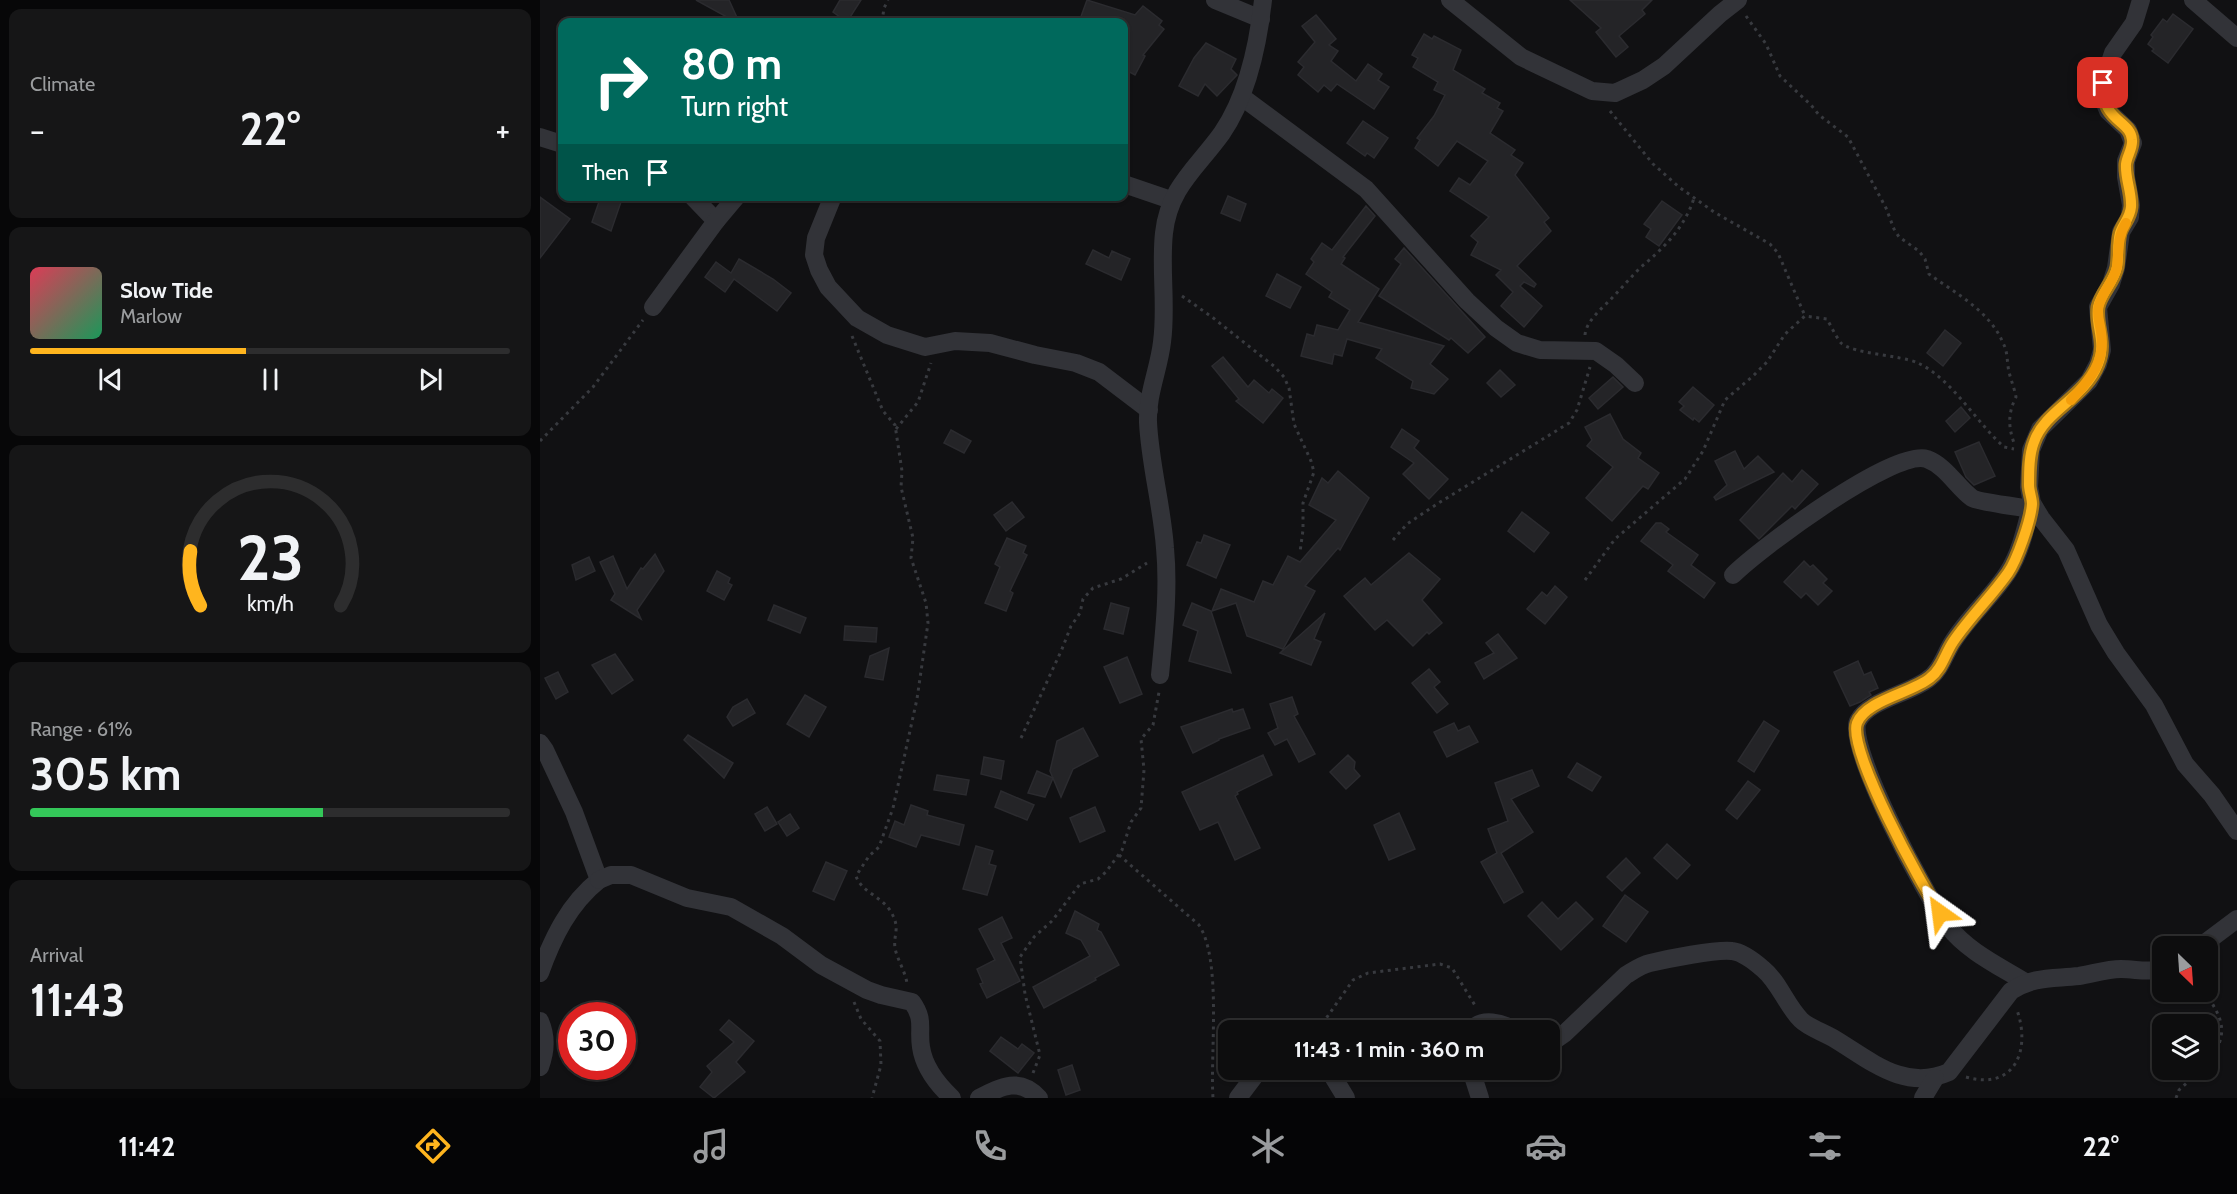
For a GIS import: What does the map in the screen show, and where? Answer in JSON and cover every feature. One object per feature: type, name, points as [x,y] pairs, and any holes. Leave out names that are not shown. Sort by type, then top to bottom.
[{"type":"street","points":[[1215,0],[1261,20]]},
{"type":"street","points":[[1160,675],[1166,598],[1166,549],[1148,423],[1149,397],[1163,342],[1164,233],[1171,200],[1184,178],[1222,132],[1242,97],[1261,20],[1263,0]]},
{"type":"street","points":[[1450,0],[1521,57],[1592,91],[1615,93],[1643,80],[1664,66],[1737,1]]},
{"type":"street","points":[[2018,987],[1967,946],[1949,927],[1931,899],[1899,841],[1869,776],[1856,733],[1857,723],[1868,710],[1929,680],[1937,672],[1952,643],[2009,571],[2019,549],[2031,506],[2029,487],[2031,450],[2035,439],[2048,420],[2069,403],[2089,381],[2098,364],[2102,350],[2098,306],[2111,284],[2116,268],[2121,232],[2130,217],[2131,205],[2126,177],[2126,161],[2133,143],[2128,130],[2108,111],[2102,96],[2103,83],[2113,53],[2134,22],[2141,0]]},
{"type":"street","points":[[2193,0],[2237,38]]},
{"type":"street","points":[[1242,97],[1366,189],[1467,301],[1516,343],[1540,350],[1589,351],[1616,365],[1635,383]]},
{"type":"street","points":[[540,137],[558,143]]},
{"type":"street","points":[[1128,185],[1171,200]]},
{"type":"street","points":[[697,201],[716,221]]},
{"type":"street","points":[[653,307],[733,201]]},
{"type":"street","points":[[831,201],[816,238],[814,255],[828,287],[857,318],[887,334],[925,347],[935,347],[955,341],[990,343],[1076,363],[1099,372],[1149,410]]},
{"type":"street","points":[[1733,575],[1751,557],[1837,496],[1885,469],[1918,459],[1924,458],[1939,466],[1977,501],[2031,506],[2066,550],[2099,625],[2116,653],[2154,705],[2185,764],[2212,795],[2237,831]]},
{"type":"street","points":[[540,743],[574,812],[599,880]]},
{"type":"street","points":[[540,973],[562,922],[586,890],[610,875],[631,875],[687,898],[731,907],[782,936],[821,964],[846,978],[881,995],[912,1002],[921,1020],[920,1046],[930,1073],[952,1098]]},
{"type":"street","points":[[2212,936],[2236,915]]},
{"type":"street","points":[[1560,1037],[1626,975],[1638,968],[1649,963],[1720,951],[1734,951],[1765,970],[1803,1023],[1903,1077],[1920,1080],[1942,1075]]},
{"type":"street","points":[[1923,1098],[2018,987],[2044,978],[2120,969],[2152,972]]},
{"type":"street","points":[[540,1021],[546,1041],[540,1067]]},
{"type":"street","points":[[1238,1098],[1252,1080]]},
{"type":"street","points":[[1335,1080],[1346,1098]]},
{"type":"street","points":[[1475,1080],[1480,1098]]},
{"type":"street","points":[[979,1098],[1008,1085],[1033,1092]]},
{"type":"path","points":[[883,18],[888,0]]},
{"type":"path","points":[[1737,1],[1766,44],[1780,76],[1819,115],[1848,137],[1873,182],[1899,237],[1919,251],[1929,274],[1945,283],[1982,312],[1996,330],[2008,357],[2016,397],[2011,408],[2010,428],[2018,450],[2004,447],[1956,394],[1918,363],[1853,349],[1842,343],[1827,319],[1805,315]]},
{"type":"path","points":[[1592,91],[1653,165],[1694,198],[1750,234],[1770,244],[1778,253],[1805,315]]},
{"type":"path","points":[[1393,540],[1407,524],[1437,504],[1569,423],[1577,410],[1589,351],[1586,329],[1640,269],[1660,252],[1689,215],[1694,198]]},
{"type":"path","points":[[1163,283],[1212,317],[1275,367],[1290,388],[1294,424],[1314,472],[1303,503],[1300,552]]},
{"type":"path","points":[[540,441],[594,387],[653,307]]},
{"type":"path","points":[[1585,580],[1615,539],[1685,479],[1703,451],[1725,400],[1767,362],[1785,334],[1805,315]]},
{"type":"path","points":[[850,333],[883,411],[896,429],[902,471],[901,487],[913,538],[911,558],[926,603],[928,623],[926,650],[917,699],[893,808],[879,847],[869,856],[856,876],[860,884],[885,903],[895,920],[896,951],[906,975],[912,1002]]},
{"type":"path","points":[[896,429],[918,402],[928,376],[935,347]]},
{"type":"path","points":[[1021,738],[1071,626],[1080,613],[1083,599],[1093,588],[1121,579],[1166,549]]},
{"type":"path","points":[[1033,1092],[1040,1055],[1025,993],[1020,957],[1034,937],[1052,921],[1080,884],[1098,879],[1119,855],[1131,822],[1142,808],[1144,770],[1141,739],[1153,725],[1160,675]]},
{"type":"path","points":[[1119,855],[1199,925],[1205,933],[1213,980],[1213,1098]]},
{"type":"path","points":[[1325,1020],[1353,980],[1368,973],[1440,964],[1452,968],[1460,978],[1476,1020]]},
{"type":"path","points":[[846,978],[861,1019],[880,1041],[881,1065],[872,1098]]},
{"type":"path","points":[[1942,1075],[1973,1079],[1992,1078],[2007,1073],[2018,1062],[2022,1044],[2018,987]]},
{"type":"path","points":[[2211,1002],[2218,1011],[2222,1028],[2221,1043],[2218,1047]]},
{"type":"path","points":[[2176,1098],[2179,1090],[2190,1080]]},
{"type":"building","points":[[696,0],[729,0],[737,18],[729,18]]},
{"type":"building","points":[[840,0],[861,0],[850,18],[841,18],[833,12]]},
{"type":"building","points":[[1087,0],[1135,15],[1143,6],[1162,21],[1159,25],[1164,29],[1143,55],[1145,56],[1135,75],[1128,71],[1128,18],[1080,18]]},
{"type":"building","points":[[1570,0],[1652,0],[1642,10],[1645,14],[1619,36],[1628,47],[1616,57],[1596,32],[1601,28]]},
{"type":"building","points":[[2173,14],[2193,29],[2168,63],[2152,51],[2154,49],[2148,44],[2153,37],[2151,35],[2163,19],[2167,22]]},
{"type":"building","points":[[1316,15],[1336,39],[1329,45],[1338,51],[1331,61],[1356,81],[1368,64],[1382,74],[1378,80],[1389,87],[1374,109],[1337,84],[1331,91],[1324,85],[1318,92],[1298,75],[1304,67],[1298,62],[1315,42],[1302,26]]},
{"type":"building","points":[[1424,34],[1432,39],[1434,36],[1461,50],[1453,70],[1485,89],[1482,93],[1500,103],[1497,108],[1503,111],[1490,133],[1515,150],[1511,155],[1523,163],[1515,175],[1549,218],[1544,222],[1551,231],[1517,266],[1536,284],[1534,287],[1524,282],[1520,286],[1542,306],[1524,327],[1501,306],[1513,292],[1496,275],[1501,270],[1471,255],[1478,242],[1471,236],[1489,217],[1450,191],[1459,178],[1470,185],[1488,161],[1457,141],[1438,166],[1415,148],[1420,140],[1417,138],[1434,116],[1445,95],[1434,90],[1438,82],[1413,67],[1418,58],[1412,55]]},
{"type":"building","points":[[1206,43],[1236,59],[1231,69],[1237,75],[1217,96],[1205,84],[1198,96],[1179,86],[1194,58]]},
{"type":"building","points":[[1363,121],[1388,138],[1374,158],[1367,153],[1365,156],[1347,143]]},
{"type":"building","points":[[1228,196],[1246,204],[1240,221],[1221,213]]},
{"type":"building","points":[[540,197],[570,219],[540,258]]},
{"type":"building","points":[[599,201],[621,201],[611,231],[592,222]]},
{"type":"building","points":[[1662,201],[1682,215],[1659,246],[1646,237],[1651,229],[1644,224]]},
{"type":"building","points":[[1366,206],[1375,216],[1343,257],[1345,258],[1341,264],[1379,289],[1358,322],[1444,346],[1430,364],[1448,379],[1434,394],[1411,388],[1413,381],[1376,358],[1382,349],[1347,339],[1342,356],[1334,354],[1332,364],[1301,356],[1307,334],[1314,336],[1317,325],[1338,330],[1350,310],[1329,297],[1332,292],[1306,274],[1314,262],[1311,259],[1322,243],[1332,250]]},
{"type":"building","points":[[1404,248],[1485,337],[1468,353],[1451,338],[1449,340],[1379,296],[1401,264],[1395,259]]},
{"type":"building","points":[[1093,250],[1109,258],[1112,251],[1130,259],[1121,280],[1086,264]]},
{"type":"building","points":[[739,259],[773,279],[791,293],[777,311],[734,279],[725,292],[705,277],[716,262],[731,273]]},
{"type":"building","points":[[1277,274],[1301,287],[1290,308],[1266,296]]},
{"type":"building","points":[[1945,330],[1961,343],[1943,366],[1927,353]]},
{"type":"building","points":[[1223,357],[1248,387],[1254,380],[1269,393],[1272,389],[1283,398],[1263,423],[1236,401],[1239,399],[1212,366]]},
{"type":"building","points":[[1500,370],[1515,385],[1501,397],[1487,383]]},
{"type":"building","points":[[1613,377],[1623,387],[1598,409],[1589,398]]},
{"type":"building","points":[[1693,387],[1714,405],[1699,422],[1680,410],[1684,406],[1679,402]]},
{"type":"building","points":[[1961,407],[1970,418],[1955,432],[1946,421]]},
{"type":"building","points":[[1610,414],[1623,439],[1641,453],[1638,458],[1659,473],[1648,489],[1643,486],[1612,521],[1586,498],[1613,467],[1587,446],[1592,440],[1585,427]]},
{"type":"building","points":[[1402,429],[1419,441],[1414,448],[1448,479],[1429,499],[1403,474],[1414,463],[1391,447]]},
{"type":"building","points":[[951,430],[971,441],[964,453],[944,443]]},
{"type":"building","points":[[1979,442],[1995,476],[1974,485],[1966,477],[1955,452]]},
{"type":"building","points":[[1735,451],[1744,469],[1758,456],[1774,472],[1716,500],[1714,497],[1727,485],[1715,461]]},
{"type":"building","points":[[1802,470],[1818,484],[1795,509],[1792,506],[1759,539],[1740,520],[1783,473],[1792,482]]},
{"type":"building","points":[[1338,471],[1369,498],[1340,550],[1338,548],[1305,586],[1315,591],[1283,649],[1247,636],[1236,603],[1212,611],[1221,589],[1254,602],[1263,581],[1273,585],[1288,556],[1300,562],[1336,520],[1309,505],[1322,478],[1328,483]]},
{"type":"building","points":[[1012,502],[1024,517],[1006,531],[994,515]]},
{"type":"building","points":[[1522,512],[1549,533],[1534,552],[1508,531]]},
{"type":"building","points":[[1656,523],[1661,523],[1669,529],[1666,532],[1698,555],[1691,565],[1715,583],[1704,598],[1668,571],[1673,565],[1641,541]]},
{"type":"building","points":[[1204,535],[1230,545],[1216,578],[1187,565],[1197,542],[1201,543]]},
{"type":"building","points":[[1007,538],[1026,546],[1023,553],[1027,555],[1010,591],[1013,593],[1006,611],[985,603],[1000,567],[995,564]]},
{"type":"building","points":[[1409,553],[1440,579],[1422,600],[1442,623],[1429,634],[1427,632],[1413,646],[1387,620],[1375,630],[1344,596],[1365,578],[1371,585]]},
{"type":"building","points":[[655,554],[664,571],[637,610],[641,619],[611,600],[615,594],[600,562],[613,556],[627,589],[641,568],[643,569]]},
{"type":"building","points":[[589,557],[595,571],[576,580],[572,565]]},
{"type":"building","points":[[1804,561],[1810,567],[1813,565],[1827,579],[1823,583],[1832,591],[1818,605],[1806,593],[1801,598],[1784,582]]},
{"type":"building","points":[[717,571],[730,578],[728,583],[732,585],[724,600],[707,591]]},
{"type":"building","points":[[1555,586],[1567,597],[1545,624],[1527,609],[1542,592],[1547,596]]},
{"type":"building","points":[[1111,603],[1129,608],[1123,634],[1104,629]]},
{"type":"building","points":[[1192,603],[1211,611],[1231,673],[1189,661],[1198,631],[1183,625]]},
{"type":"building","points":[[774,605],[806,618],[800,633],[768,620]]},
{"type":"building","points":[[1325,613],[1314,639],[1321,642],[1311,665],[1280,653]]},
{"type":"building","points":[[845,626],[877,628],[876,642],[844,640]]},
{"type":"building","points":[[1498,634],[1517,658],[1484,679],[1475,663],[1494,653],[1486,643]]},
{"type":"building","points":[[889,648],[883,680],[865,677],[870,656]]},
{"type":"building","points":[[615,654],[633,680],[612,694],[592,665]]},
{"type":"building","points":[[1127,657],[1142,694],[1120,703],[1104,667]]},
{"type":"building","points":[[1858,661],[1864,675],[1871,672],[1878,688],[1869,692],[1871,695],[1850,706],[1834,672]]},
{"type":"building","points":[[1429,669],[1440,682],[1434,687],[1448,704],[1437,713],[1412,683]]},
{"type":"building","points":[[558,672],[568,692],[556,699],[545,678]]},
{"type":"building","points":[[805,695],[826,707],[809,737],[787,724]]},
{"type":"building","points":[[1292,697],[1298,714],[1294,716],[1315,754],[1299,762],[1287,739],[1275,745],[1268,733],[1278,728],[1270,704]]},
{"type":"building","points":[[747,699],[755,713],[733,726],[727,717],[733,707]]},
{"type":"building","points":[[1232,709],[1233,712],[1243,709],[1250,728],[1219,739],[1193,753],[1181,727]]},
{"type":"building","points":[[1764,721],[1779,731],[1754,772],[1738,761]]},
{"type":"building","points":[[1454,723],[1458,731],[1469,726],[1478,742],[1447,757],[1434,732]]},
{"type":"building","points":[[1083,728],[1098,756],[1073,769],[1061,797],[1050,771],[1057,741]]},
{"type":"building","points":[[688,735],[733,763],[724,778],[684,740]]},
{"type":"building","points":[[1263,755],[1272,775],[1237,792],[1235,796],[1260,848],[1235,860],[1218,822],[1200,830],[1182,792]]},
{"type":"building","points":[[1348,755],[1355,762],[1354,769],[1360,776],[1346,789],[1330,772]]},
{"type":"building","points":[[984,757],[1004,761],[1001,779],[981,774]]},
{"type":"building","points":[[1577,763],[1601,777],[1592,791],[1568,777]]},
{"type":"building","points":[[1532,770],[1539,786],[1511,799],[1533,832],[1501,853],[1523,892],[1504,903],[1481,862],[1497,853],[1488,829],[1508,821],[1495,783]]},
{"type":"building","points":[[1037,771],[1053,778],[1045,797],[1028,793]]},
{"type":"building","points":[[937,775],[969,780],[966,795],[934,790]]},
{"type":"building","points":[[1748,781],[1760,790],[1737,819],[1726,810]]},
{"type":"building","points":[[1001,791],[1034,805],[1027,820],[995,807]]},
{"type":"building","points":[[911,805],[928,811],[927,815],[964,825],[959,845],[921,835],[916,847],[889,837],[895,821],[904,825]]},
{"type":"building","points":[[767,807],[777,824],[765,831],[755,814]]},
{"type":"building","points":[[1095,807],[1105,831],[1080,842],[1070,818]]},
{"type":"building","points":[[1399,813],[1415,849],[1389,860],[1374,825]]},
{"type":"building","points":[[790,814],[799,828],[787,836],[778,822]]},
{"type":"building","points":[[1667,844],[1690,865],[1677,879],[1654,858]]},
{"type":"building","points":[[976,846],[993,851],[989,864],[996,866],[987,895],[963,889]]},
{"type":"building","points":[[1626,858],[1640,873],[1622,891],[1607,877]]},
{"type":"building","points":[[826,862],[847,871],[834,900],[813,891]]},
{"type":"building","points":[[1625,895],[1648,912],[1626,942],[1603,926]]},
{"type":"building","points":[[1542,902],[1558,919],[1576,902],[1593,919],[1561,950],[1528,916]]},
{"type":"building","points":[[1075,911],[1099,924],[1097,930],[1101,932],[1119,965],[1044,1008],[1033,987],[1090,956],[1081,940],[1066,933]]},
{"type":"building","points":[[1002,917],[1012,938],[1001,943],[1020,981],[987,998],[980,984],[983,983],[977,969],[995,960],[979,929]]},
{"type":"building","points":[[729,1020],[754,1041],[736,1062],[745,1072],[714,1098],[700,1087],[712,1072],[707,1066],[734,1042],[720,1030]]},
{"type":"building","points":[[1001,1037],[1018,1049],[1022,1044],[1034,1053],[1018,1073],[990,1051]]},
{"type":"building","points":[[1072,1065],[1080,1090],[1066,1095],[1058,1070]]},
{"type":"slow traffic","points":[[2071,400],[2089,381],[2098,364],[2102,350],[2098,306],[2111,284],[2116,268],[2121,232],[2126,223]]},
{"type":"route","points":[[1940,913],[1899,841],[1869,776],[1858,746],[1857,723],[1868,710],[1929,680],[1937,672],[1952,643],[2009,571],[2019,549],[2032,503],[2029,487],[2031,450],[2035,439],[2048,420],[2069,403],[2089,381],[2098,364],[2102,350],[2098,306],[2111,284],[2116,268],[2121,232],[2130,217],[2131,205],[2126,177],[2126,161],[2133,143],[2128,130],[2108,111],[2102,96],[2103,83]]}]
